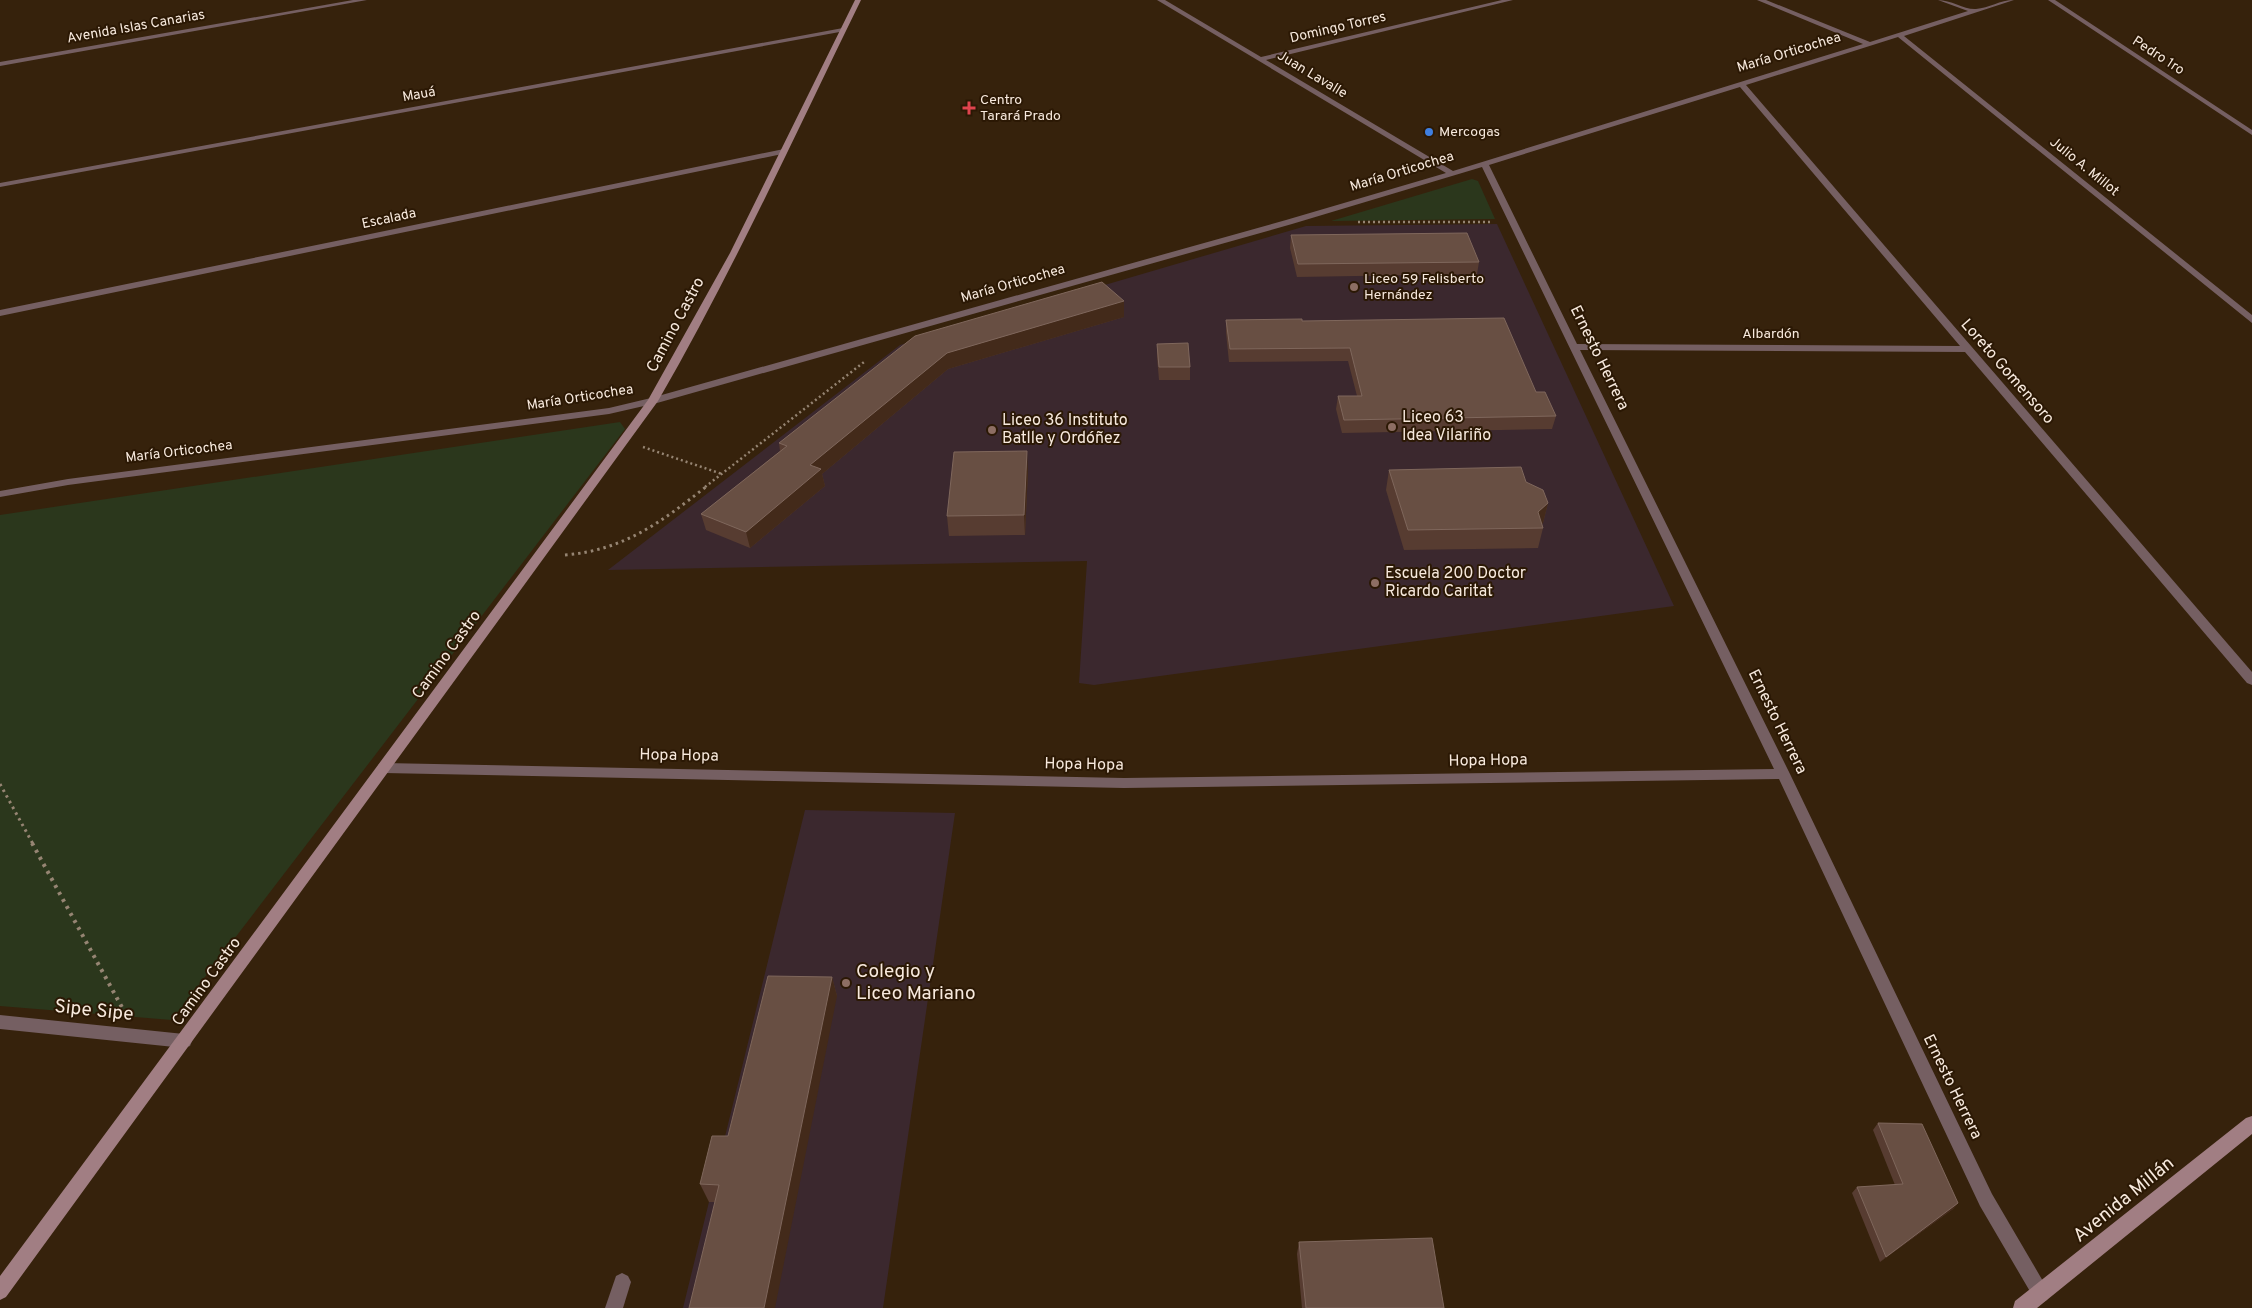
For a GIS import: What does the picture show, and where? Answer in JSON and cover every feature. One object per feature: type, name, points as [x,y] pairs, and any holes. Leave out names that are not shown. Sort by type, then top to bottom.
[{"type":"street","name":"Avenida Islas Canarias","points":[[0,64],[364,0]]},
{"type":"street","name":"Camino Castro","points":[[0,1291],[653,401],[682,352],[858,0]]},
{"type":"street","name":"Juan Lavalle","points":[[1160,0],[1450,172]]},
{"type":"street","name":"Domingo Torres","points":[[1260,60],[1510,0]]},
{"type":"street","points":[[1760,0],[1870,44]]},
{"type":"street","points":[[1941,0],[1974,12]]},
{"type":"street","name":"María Orticochea","points":[[0,494],[68,482],[609,411],[653,401],[1280,224],[1450,172],[1484,164],[2011,0]]},
{"type":"street","name":"Pedro 1ro","points":[[2051,0],[2252,133]]},
{"type":"street","name":"Mauá","points":[[0,185],[843,30]]},
{"type":"street","name":"Julio A. Millot","points":[[1899,35],[2252,320]]},
{"type":"street","name":"Loreto Gomensoro","points":[[1740,84],[2252,680]]},
{"type":"street","name":"Escalada","points":[[0,313],[784,151]]},
{"type":"street","name":"Ernesto Herrera","points":[[1484,164],[1783,774],[1986,1200],[2040,1294]]},
{"type":"street","name":"Albardón","points":[[1574,347],[1968,349]]},
{"type":"street","name":"Hopa Hopa","points":[[384,768],[1124,783],[1783,774]]},
{"type":"street","name":"Sipe Sipe","points":[[0,1022],[184,1041]]},
{"type":"street","name":"Avenida Millán","points":[[2022,1308],[2252,1124]]},
{"type":"street","points":[[614,1308],[622,1282]]},
{"type":"path","points":[[1357,222],[1513,222]]},
{"type":"path","points":[[539,557],[591,553],[638,536],[666,518],[873,355],[882,337]]},
{"type":"path","points":[[624,441],[722,474]]},
{"type":"path","points":[[0,784],[137,1036]]},
{"type":"shaded area","points":[[1497,224],[1674,606],[1094,685],[1079,683],[1087,561],[608,570],[900,345],[1306,226]]},
{"type":"shaded area","name":"Colegio y Liceo Mariano","points":[[805,810],[955,813],[883,1308],[683,1308]]},
{"type":"green space","points":[[1472,179],[1478,181],[1495,219],[1331,221]]},
{"type":"green space","points":[[620,422],[625,429],[172,1020],[0,1006],[0,515]]},
{"type":"building","points":[[1467,233],[1479,262],[1298,264],[1291,235]]},
{"type":"building","points":[[1102,282],[1124,301],[947,353],[810,465],[821,469],[746,532],[701,514],[787,446],[779,443],[915,336]]},
{"type":"building","points":[[1504,318],[1536,392],[1545,392],[1556,416],[1344,420],[1338,396],[1362,396],[1350,348],[1230,349],[1226,320],[1302,319],[1302,321]]},
{"type":"building","points":[[1188,343],[1190,367],[1159,367],[1157,344]]},
{"type":"building","points":[[1027,451],[1024,515],[947,516],[954,452]]},
{"type":"building","points":[[1521,467],[1526,482],[1543,490],[1548,503],[1538,512],[1543,528],[1408,530],[1389,470]]},
{"type":"building","points":[[768,976],[832,977],[764,1308],[689,1308],[719,1185],[700,1184],[712,1136],[728,1136]]},
{"type":"building","points":[[1878,1123],[1922,1124],[1958,1203],[1886,1257],[1857,1187],[1903,1184]]},
{"type":"building","points":[[1432,1238],[1444,1308],[1306,1308],[1299,1242]]},
{"type":"place","name":"Centro Tarará Prado","points":[[969,108]]},
{"type":"place","name":"Mercogas","points":[[1429,132]]},
{"type":"place","name":"Liceo 59 Felisberto Hernández","points":[[1354,287]]},
{"type":"place","name":"Liceo 63 Idea Vilariño","points":[[1392,427]]},
{"type":"place","name":"Liceo 36 Instituto Batlle y Ordóñez","points":[[992,430]]},
{"type":"place","name":"Escuela 200 Doctor Ricardo Caritat","points":[[1375,583]]},
{"type":"place","name":"Colegio y Liceo Mariano","points":[[846,983]]}]
